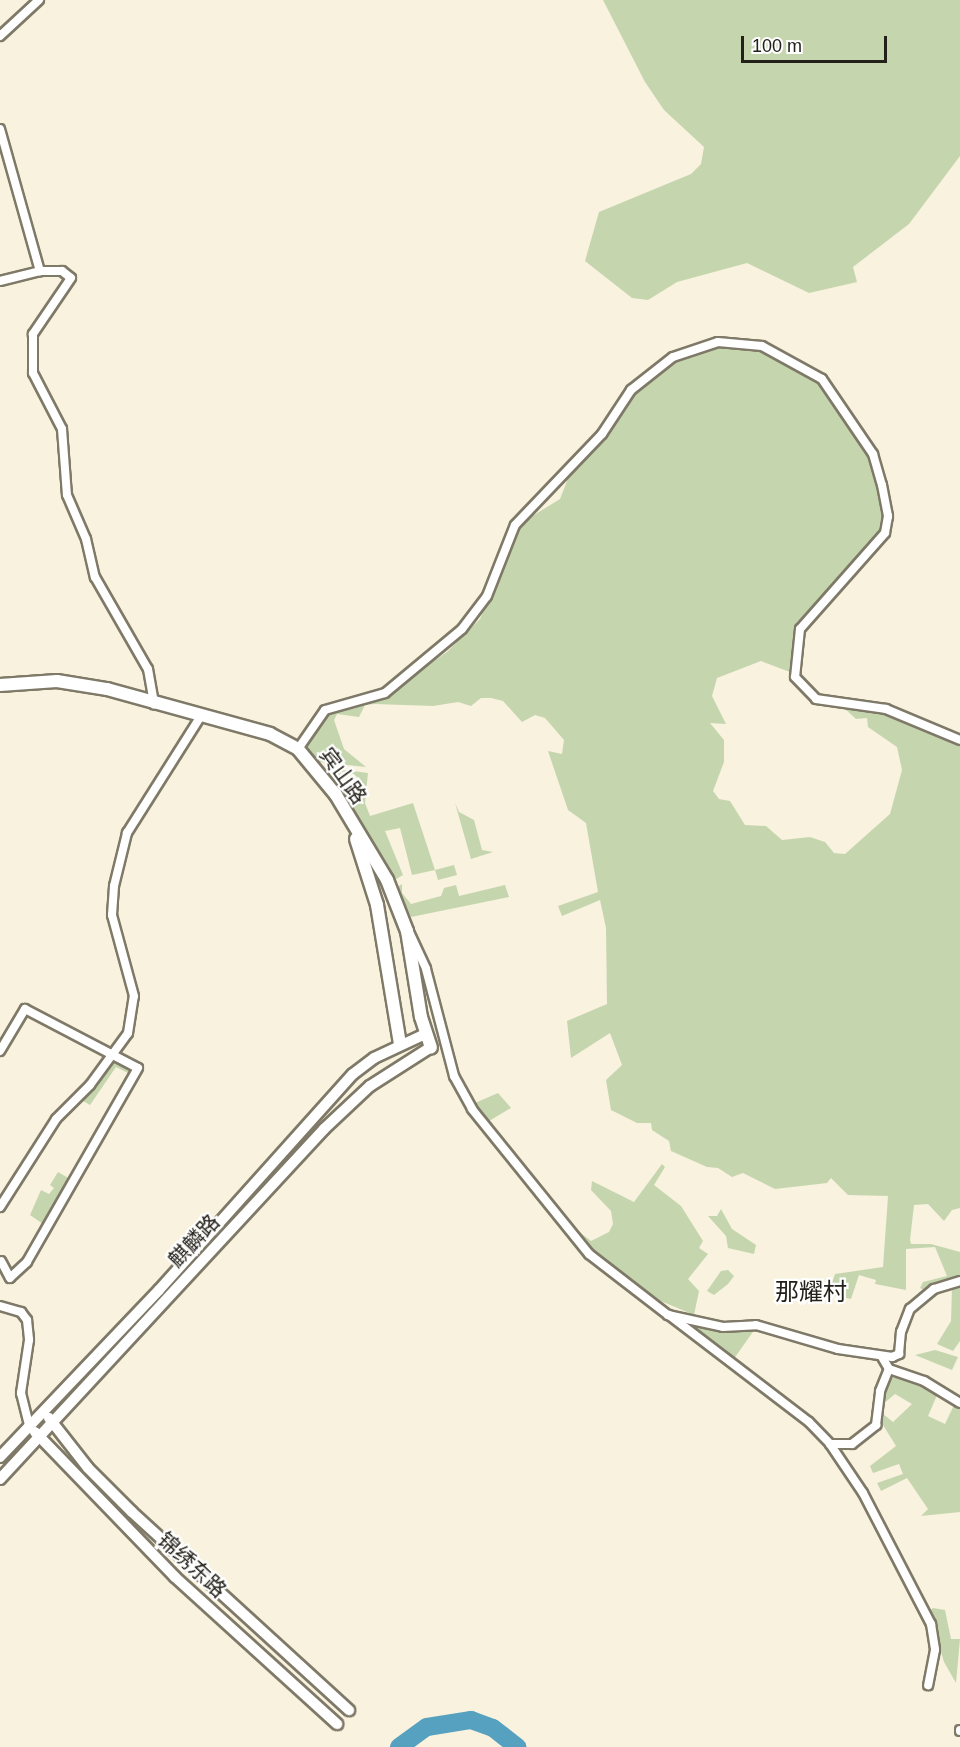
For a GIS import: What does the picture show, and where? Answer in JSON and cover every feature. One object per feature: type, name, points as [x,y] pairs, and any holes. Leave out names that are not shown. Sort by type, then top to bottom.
[{"type":"main road","name":"宾山路","points":[[0,687],[79,687],[200,718],[287,747],[315,772],[352,830],[375,894],[400,1044]]},
{"type":"main road","name":"宾山路","points":[[200,718],[270,734],[298,748],[326,780],[375,859],[407,931],[425,1034],[431,1047]]},
{"type":"main road","name":"麒麟路","points":[[0,1457],[354,1074],[400,1044],[425,1034]]},
{"type":"main road","name":"麒麟路","points":[[0,1479],[324,1129],[370,1086],[431,1047]]},
{"type":"main road","name":"锦绣东路","points":[[44,1412],[88,1468],[140,1519],[349,1710]]},
{"type":"main road","name":"锦绣东路","points":[[29,1425],[39,1438],[176,1577],[337,1724]]},
{"type":"street","points":[[0,36],[39,0]]},
{"type":"street","points":[[0,129],[40,271]]},
{"type":"street","points":[[0,281],[40,271],[62,271],[71,278],[33,334],[33,373],[62,429],[67,495],[86,539],[94,578],[148,669],[154,705]]},
{"type":"street","points":[[298,748],[325,710],[385,693],[462,629],[487,596],[515,525],[598,438],[631,390],[673,357],[718,342],[762,346],[822,379],[873,454],[882,485],[888,516],[885,533],[800,629],[795,677],[816,699],[886,709],[960,740]]},
{"type":"street","points":[[0,1207],[69,1102],[114,1055],[134,1011],[110,907],[125,839],[200,718]]},
{"type":"street","points":[[407,931],[429,980],[454,1076],[472,1109],[589,1254],[809,1422],[830,1444],[863,1493],[931,1624],[934,1650],[928,1685]]},
{"type":"street","points":[[0,1051],[25,1009],[137,1066],[134,1079],[27,1262],[10,1278],[0,1260]]},
{"type":"street","points":[[0,1260],[0,1268]]},
{"type":"street","points":[[668,1315],[723,1327],[756,1325],[882,1357],[899,1354],[904,1318],[934,1289],[960,1280]]},
{"type":"street","points":[[0,1306],[21,1312],[27,1320],[29,1340],[21,1393],[29,1425]]},
{"type":"street","points":[[882,1357],[889,1369],[924,1382],[960,1403]]},
{"type":"street","points":[[830,1444],[852,1444],[876,1425],[880,1391],[889,1369]]},
{"type":"green space","points":[[603,0],[960,0],[960,156],[909,224],[853,267],[857,282],[809,293],[747,263],[677,282],[648,300],[632,298],[585,261],[599,212],[691,174],[701,164],[704,147],[664,110],[645,82]]},
{"type":"green space","points":[[723,346],[760,347],[818,378],[871,455],[886,514],[883,531],[867,543],[796,631],[790,672],[761,661],[717,678],[712,696],[726,724],[710,723],[724,740],[724,762],[713,791],[719,799],[730,801],[745,825],[766,826],[782,840],[810,837],[825,842],[834,853],[845,854],[890,814],[902,770],[897,747],[868,727],[867,718],[856,719],[844,708],[885,711],[960,743],[960,1208],[952,1210],[944,1221],[928,1204],[914,1205],[910,1240],[911,1244],[931,1244],[960,1252],[960,1275],[925,1291],[920,1288],[923,1282],[947,1276],[935,1247],[906,1249],[906,1290],[875,1284],[876,1280],[859,1275],[851,1299],[828,1294],[835,1274],[883,1267],[888,1196],[848,1195],[831,1178],[827,1183],[775,1189],[743,1173],[732,1177],[718,1168],[707,1167],[671,1151],[669,1141],[652,1130],[651,1123],[637,1123],[611,1110],[606,1080],[622,1065],[610,1033],[571,1058],[567,1021],[607,1004],[606,928],[600,900],[562,916],[558,906],[598,892],[586,823],[568,810],[548,751],[562,754],[564,740],[545,718],[535,715],[522,722],[503,701],[491,698],[481,698],[471,706],[458,702],[433,706],[365,705],[359,717],[337,714],[334,720],[344,749],[366,767],[320,762],[306,749],[326,713],[369,700],[413,675],[447,652],[480,619],[518,525],[560,499],[569,476],[634,392],[683,358]]},
{"type":"green space","points":[[337,769],[368,773],[365,803],[370,816],[413,803],[435,870],[412,875],[400,828],[385,831],[403,875],[393,881],[340,795],[360,790],[362,782],[354,774],[341,772],[338,789],[325,774]]},
{"type":"green space","points":[[455,803],[459,812],[474,820],[482,850],[493,852],[471,859]]},
{"type":"green space","points":[[454,865],[457,875],[438,880],[435,870]]},
{"type":"green space","points":[[402,884],[402,893],[411,904],[441,896],[444,888],[456,885],[459,896],[505,885],[509,897],[411,917],[395,889]]},
{"type":"green space","points":[[115,1060],[135,1068],[134,1076],[116,1067],[90,1105],[78,1098]]},
{"type":"green space","points":[[498,1093],[511,1108],[489,1121],[475,1103]]},
{"type":"green space","points":[[662,1164],[665,1167],[654,1185],[681,1206],[703,1241],[699,1248],[708,1254],[688,1279],[699,1291],[694,1315],[649,1296],[608,1265],[585,1243],[573,1227],[591,1241],[609,1232],[613,1224],[611,1211],[591,1190],[592,1181],[634,1202]]},
{"type":"green space","points":[[58,1172],[70,1179],[43,1224],[30,1215],[41,1190],[49,1194],[54,1188],[50,1185]]},
{"type":"green space","points":[[721,1209],[732,1229],[756,1245],[754,1254],[728,1248],[726,1236],[708,1216],[717,1216]]},
{"type":"green space","points":[[728,1270],[734,1276],[728,1284],[714,1295],[707,1291],[721,1271]]},
{"type":"green space","points":[[960,1284],[960,1341],[953,1351],[937,1344],[951,1321],[952,1287]]},
{"type":"green space","points":[[687,1323],[727,1330],[755,1329],[733,1360]]},
{"type":"green space","points":[[935,1350],[958,1357],[952,1370],[915,1355]]},
{"type":"green space","points":[[902,1376],[938,1393],[928,1416],[945,1424],[955,1403],[960,1406],[960,1512],[921,1516],[928,1509],[907,1478],[881,1491],[877,1483],[903,1474],[899,1464],[873,1473],[870,1466],[896,1446],[883,1425],[883,1414],[893,1422],[912,1404],[895,1394],[882,1405],[888,1379]]},
{"type":"green space","points":[[933,1608],[945,1610],[951,1639],[960,1639],[956,1683],[944,1662],[929,1611]]},
{"type":"waterway","points":[[399,1747],[427,1727],[471,1720],[493,1728],[517,1747]]},
{"type":"district","name":"那耀村","points":[[811,1292]]}]
